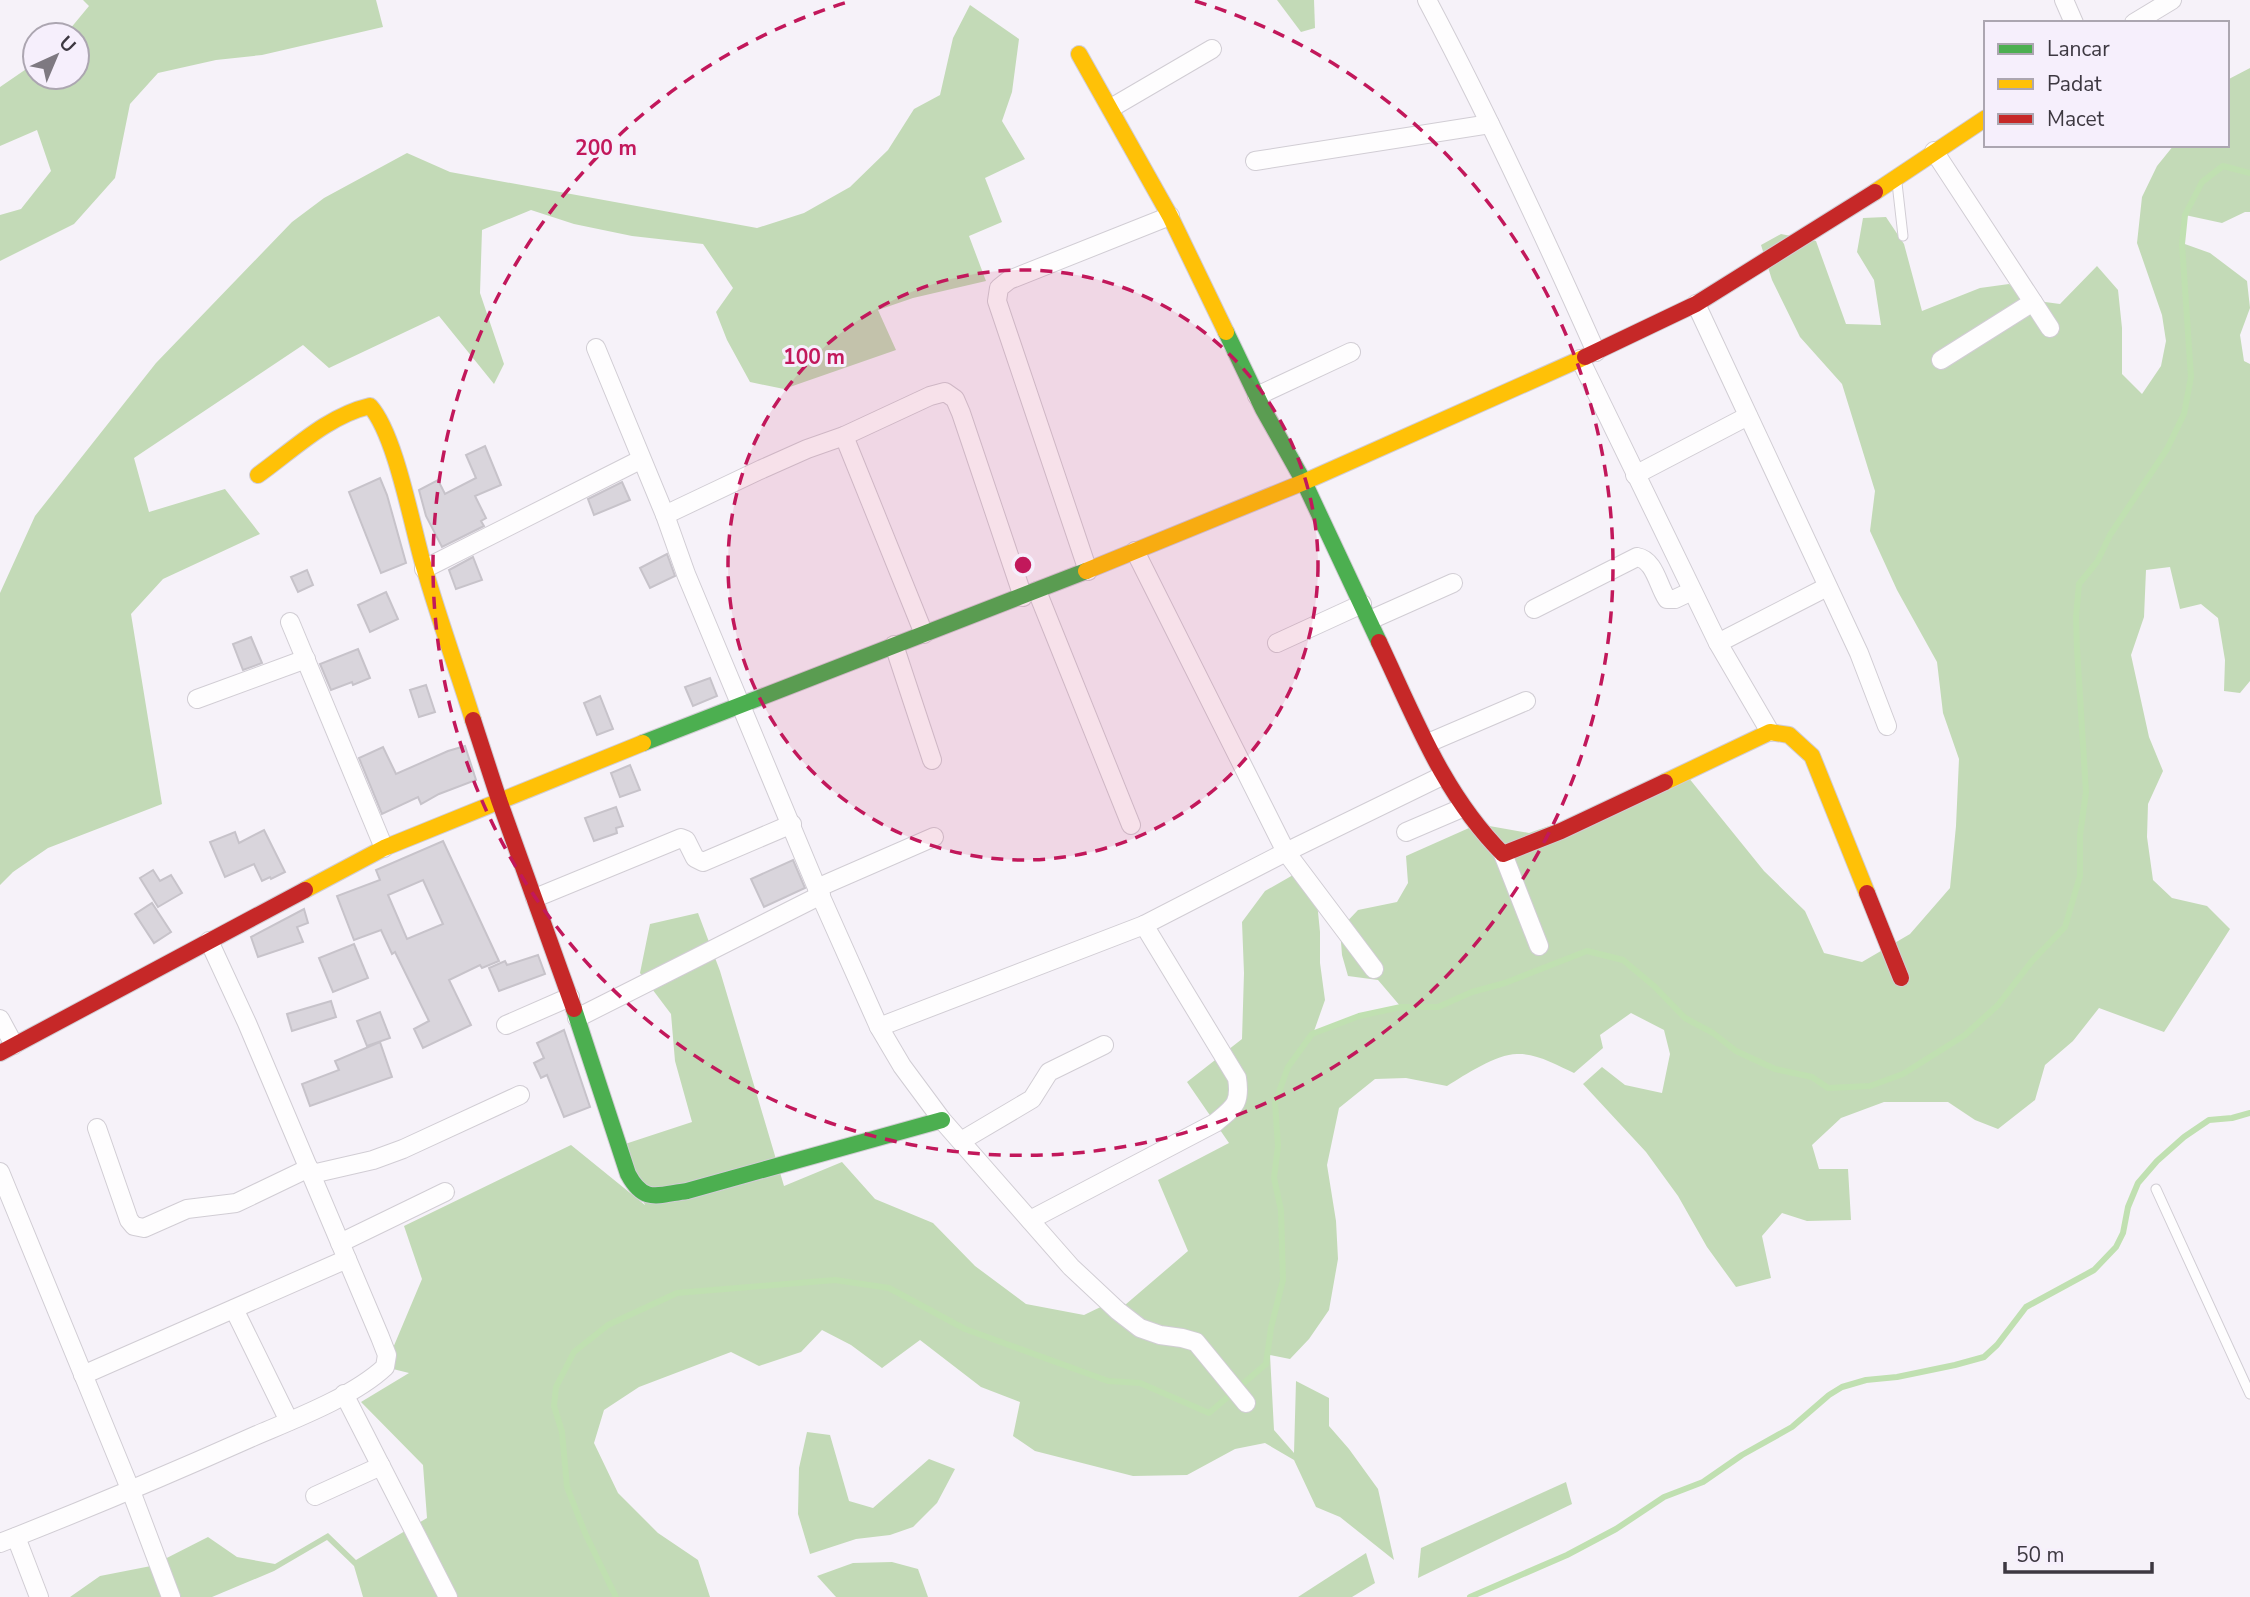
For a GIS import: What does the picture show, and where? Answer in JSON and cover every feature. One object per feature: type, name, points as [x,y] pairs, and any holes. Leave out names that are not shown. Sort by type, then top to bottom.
[{"type":"street","points":[[1427,0],[1547,243],[1635,475],[1718,643],[1770,732]]},
{"type":"street","points":[[2064,0],[2073,21]]},
{"type":"street","points":[[2137,21],[2172,0]]},
{"type":"street","points":[[1111,108],[1212,49]]},
{"type":"street","points":[[1079,54],[1170,216],[1257,396],[1304,482],[1442,776],[1482,834],[1503,854],[1539,946]]},
{"type":"street","points":[[0,1019],[7,1049],[384,848],[740,704],[1088,571],[1304,482],[1588,356],[1696,304],[1897,178],[1984,119]]},
{"type":"street","points":[[1255,161],[1490,124]]},
{"type":"street","points":[[1934,151],[2050,328]]},
{"type":"street","points":[[1088,571],[997,301],[999,288],[1009,280],[1170,216]]},
{"type":"street","points":[[1941,359],[2033,302]]},
{"type":"street","points":[[1696,304],[1859,653],[1887,726]]},
{"type":"street","points":[[596,348],[640,460],[665,515],[686,574],[819,892],[879,1027],[902,1066],[942,1120],[1071,1267],[1140,1328],[1196,1342],[1246,1403]]},
{"type":"street","points":[[1257,396],[1351,352]]},
{"type":"street","points":[[665,515],[807,449],[844,436],[930,396],[945,392],[955,399],[1030,594],[1131,825]]},
{"type":"street","points":[[258,475],[321,429],[359,407],[370,406],[378,415],[389,441],[424,569],[499,800],[570,997],[628,1174],[636,1189],[650,1196],[687,1191],[786,1166],[942,1120]]},
{"type":"street","points":[[1635,475],[1748,416]]},
{"type":"street","points":[[844,436],[924,634]]},
{"type":"street","points":[[424,569],[640,460]]},
{"type":"street","points":[[1135,551],[1286,852],[1374,969]]},
{"type":"street","points":[[1534,610],[1637,557],[1644,558],[1649,564],[1667,599],[1675,599],[1692,591]]},
{"type":"street","points":[[1277,643],[1453,583]]},
{"type":"street","points":[[1718,643],[1828,587]]},
{"type":"street","points":[[290,622],[384,848]]},
{"type":"street","points":[[894,645],[932,760]]},
{"type":"street","points":[[197,699],[306,659]]},
{"type":"street","points":[[1428,743],[1526,701]]},
{"type":"street","points":[[1503,854],[1561,831],[1770,732],[1782,731],[1788,733],[1812,755],[1901,978]]},
{"type":"street","points":[[879,1027],[1144,925],[1442,776]]},
{"type":"street","points":[[1406,832],[1462,808]]},
{"type":"street","points":[[535,898],[681,838],[686,840],[695,859],[704,862],[792,824]]},
{"type":"street","points":[[577,1018],[819,892],[934,837]]},
{"type":"street","points":[[1030,1220],[1215,1124],[1231,1110],[1240,1095],[1237,1078],[1144,925]]},
{"type":"street","points":[[39,1597],[8,1540],[131,1491],[289,1421],[374,1378],[385,1367],[387,1355],[311,1171],[209,941]]},
{"type":"street","points":[[506,1025],[570,997]]},
{"type":"street","points":[[961,1141],[1032,1099],[1049,1072],[1104,1045]]},
{"type":"street","points":[[97,1128],[129,1220],[134,1226],[144,1228],[187,1209],[236,1203],[311,1171],[373,1160],[520,1096]]},
{"type":"street","points":[[0,1172],[131,1491],[171,1597]]},
{"type":"street","points":[[83,1375],[234,1309],[344,1251],[445,1192]]},
{"type":"street","points":[[234,1309],[289,1421]]},
{"type":"street","points":[[344,1394],[447,1597]]},
{"type":"street","points":[[315,1496],[381,1466]]},
{"type":"lane","points":[[1897,178],[1903,236]]},
{"type":"lane","points":[[2156,1189],[2250,1394]]},
{"type":"green space","points":[[83,0],[376,0],[383,27],[262,55],[216,60],[158,73],[130,104],[115,178],[74,224],[0,261],[0,215],[21,209],[51,171],[37,130],[0,146],[0,87],[21,73],[21,91],[91,91],[91,21],[77,21],[89,6]]},
{"type":"green space","points":[[1277,0],[1314,0],[1315,28],[1301,32]]},
{"type":"green space","points":[[970,5],[1019,39],[1012,92],[1002,121],[1025,159],[985,178],[1002,222],[969,236],[986,281],[913,298],[878,310],[896,350],[784,389],[750,382],[727,340],[716,312],[733,288],[703,244],[632,236],[574,224],[531,210],[482,230],[480,293],[504,364],[494,384],[439,316],[329,368],[303,345],[134,458],[149,512],[225,489],[260,534],[163,579],[131,614],[162,804],[48,848],[13,872],[0,885],[0,593],[35,516],[156,363],[292,222],[324,198],[407,153],[450,172],[757,228],[804,213],[850,187],[888,150],[914,109],[940,95],[953,38]]},
{"type":"green space","points":[[2250,68],[2250,212],[2222,223],[2185,215],[2182,243],[2210,253],[2247,281],[2250,308],[2240,335],[2244,361],[2250,364],[2250,681],[2240,693],[2224,691],[2225,660],[2218,618],[2201,604],[2180,609],[2170,567],[2146,570],[2144,617],[2131,655],[2149,737],[2163,771],[2148,804],[2147,837],[2153,880],[2172,898],[2207,906],[2230,929],[2164,1032],[2099,1008],[2073,1041],[2045,1065],[2035,1100],[1998,1129],[1975,1120],[1948,1102],[1884,1102],[1841,1118],[1812,1145],[1819,1169],[1848,1169],[1851,1220],[1807,1221],[1782,1213],[1762,1236],[1771,1278],[1736,1287],[1707,1247],[1678,1196],[1646,1152],[1583,1084],[1602,1067],[1625,1085],[1662,1093],[1670,1054],[1664,1030],[1631,1013],[1600,1035],[1603,1048],[1574,1073],[1539,1057],[1517,1054],[1490,1061],[1447,1086],[1406,1078],[1375,1079],[1339,1108],[1327,1165],[1336,1221],[1338,1259],[1329,1310],[1309,1339],[1290,1359],[1270,1355],[1274,1430],[1294,1453],[1296,1381],[1329,1398],[1329,1426],[1378,1489],[1394,1560],[1340,1517],[1316,1507],[1294,1460],[1265,1443],[1235,1449],[1187,1475],[1133,1476],[1035,1451],[1013,1436],[1020,1402],[981,1387],[920,1340],[882,1368],[851,1345],[822,1330],[801,1352],[759,1366],[731,1352],[639,1387],[604,1410],[594,1443],[618,1493],[658,1533],[698,1560],[710,1597],[363,1597],[354,1566],[327,1540],[274,1571],[212,1597],[70,1597],[100,1576],[151,1566],[208,1537],[237,1557],[275,1564],[328,1533],[356,1560],[427,1518],[423,1465],[361,1402],[409,1373],[385,1367],[422,1279],[404,1226],[571,1145],[645,1205],[619,1146],[692,1122],[675,1061],[671,1014],[640,973],[650,924],[698,913],[720,971],[784,1186],[842,1162],[875,1199],[933,1223],[975,1266],[1026,1304],[1084,1315],[1113,1301],[1118,1311],[1188,1251],[1158,1180],[1229,1143],[1187,1082],[1242,1039],[1242,922],[1265,891],[1307,867],[1317,902],[1325,1000],[1313,1034],[1359,1016],[1401,1007],[1378,980],[1348,976],[1342,955],[1340,929],[1358,910],[1397,902],[1408,883],[1406,856],[1478,824],[1529,833],[1688,777],[1764,871],[1805,911],[1824,953],[1862,962],[1910,934],[1950,888],[1959,759],[1943,713],[1937,662],[1897,590],[1870,531],[1875,491],[1842,384],[1800,337],[1772,280],[1761,245],[1781,234],[1816,241],[1846,324],[1881,325],[1874,280],[1857,252],[1863,218],[1886,217],[1904,244],[1922,311],[1980,288],[2009,284],[2030,300],[2060,304],[2097,266],[2118,290],[2122,328],[2122,374],[2142,394],[2161,366],[2166,341],[2162,315],[2137,243],[2142,197],[2157,166],[2172,147],[2229,147],[2229,79]]},
{"type":"green space","points":[[807,1432],[830,1435],[849,1501],[873,1508],[929,1459],[955,1469],[937,1503],[913,1527],[890,1535],[856,1539],[810,1554],[798,1514],[799,1468]]},
{"type":"green space","points":[[1566,1482],[1572,1504],[1418,1578],[1421,1548]]},
{"type":"green space","points":[[1366,1553],[1375,1583],[1352,1597],[1298,1597]]},
{"type":"green space","points":[[892,1562],[918,1569],[928,1597],[836,1597],[817,1576],[853,1563]]},
{"type":"building","points":[[485,446],[501,485],[475,496],[486,518],[481,521],[484,526],[442,547],[426,516],[419,490],[438,480],[445,494],[476,478],[466,455]]},
{"type":"building","points":[[380,478],[406,563],[381,573],[349,492]]},
{"type":"building","points":[[622,482],[630,500],[594,515],[588,499]]},
{"type":"building","points":[[667,554],[675,576],[650,588],[640,568]]},
{"type":"building","points":[[473,557],[482,580],[456,589],[449,570]]},
{"type":"building","points":[[307,570],[313,585],[298,592],[291,577]]},
{"type":"building","points":[[386,592],[398,619],[370,632],[358,605]]},
{"type":"building","points":[[251,637],[262,663],[243,670],[233,644]]},
{"type":"building","points":[[358,649],[370,678],[331,690],[320,664]]},
{"type":"building","points":[[710,678],[717,696],[693,706],[685,687]]},
{"type":"building","points":[[426,685],[435,712],[419,717],[410,690]]},
{"type":"building","points":[[600,696],[613,729],[597,735],[584,703]]},
{"type":"building","points":[[465,746],[476,780],[421,804],[418,797],[382,814],[359,758],[383,747],[396,774]]},
{"type":"building","points":[[630,765],[640,790],[620,797],[611,773]]},
{"type":"building","points":[[616,807],[623,826],[616,828],[617,833],[594,841],[585,818]]},
{"type":"building","points":[[264,830],[285,872],[262,881],[254,864],[225,877],[210,842],[235,832],[239,843]]},
{"type":"building","points":[[443,841],[499,961],[482,968],[480,965],[449,980],[471,1025],[423,1048],[414,1029],[429,1021],[395,952],[392,954],[381,930],[354,940],[337,896],[380,880],[376,870]],"holes":[[[423,880],[443,924],[407,939],[388,895]]]},
{"type":"building","points":[[793,860],[805,888],[764,907],[751,879]]},
{"type":"building","points":[[153,870],[160,881],[171,875],[182,893],[158,907],[140,878]]},
{"type":"building","points":[[152,903],[171,932],[154,943],[135,914]]},
{"type":"building","points":[[304,909],[308,923],[297,927],[303,942],[258,957],[251,937]]},
{"type":"building","points":[[354,944],[368,978],[333,992],[319,958]]},
{"type":"building","points":[[538,955],[545,974],[499,991],[489,968],[505,961],[507,965]]},
{"type":"building","points":[[331,1001],[336,1017],[292,1031],[287,1014]]},
{"type":"building","points":[[380,1012],[390,1038],[367,1046],[357,1021]]},
{"type":"building","points":[[564,1030],[590,1107],[564,1117],[547,1075],[541,1078],[534,1063],[544,1058],[537,1043]]},
{"type":"building","points":[[380,1042],[392,1077],[310,1106],[302,1084],[339,1070],[335,1061]]},
{"type":"waterway","points":[[616,1597],[585,1533],[567,1487],[562,1432],[554,1406],[556,1387],[574,1352],[608,1325],[677,1293],[835,1280],[889,1288],[965,1329],[1108,1381],[1140,1383],[1209,1413],[1266,1364],[1271,1328],[1283,1280],[1281,1210],[1274,1178],[1278,1146],[1275,1103],[1288,1067],[1312,1034],[1359,1016],[1401,1007],[1438,1007],[1587,951],[1623,960],[1654,986],[1685,1018],[1713,1033],[1736,1051],[1775,1069],[1812,1077],[1828,1088],[1870,1086],[1903,1074],[1965,1035],[1998,1005],[2032,961],[2065,927],[2080,876],[2080,835],[2086,792],[2077,649],[2079,584],[2097,562],[2110,535],[2167,449],[2184,414],[2191,377],[2182,244],[2185,215],[2202,182],[2223,166],[2250,173]]},
{"type":"waterway","points":[[1470,1597],[1567,1555],[1616,1529],[1664,1497],[1703,1482],[1742,1455],[1792,1427],[1842,1387],[1984,1357],[1997,1345],[2026,1307],[2094,1270],[2116,1247],[2138,1183],[2157,1161],[2184,1137],[2209,1120],[2250,1113]]},
{"type":"traffic: fast","points":[[1226,332],[1263,409],[1304,482],[1379,642]]},
{"type":"traffic: fast","points":[[643,743],[1086,571]]},
{"type":"traffic: fast","points":[[574,1009],[628,1174],[634,1184],[646,1194],[687,1191],[942,1120]]},
{"type":"traffic: slow","points":[[1079,54],[1170,216],[1226,332]]},
{"type":"traffic: slow","points":[[1875,192],[1984,119]]},
{"type":"traffic: slow","points":[[1086,571],[1304,482],[1585,357]]},
{"type":"traffic: slow","points":[[258,475],[339,417],[370,406],[388,438],[395,459],[419,550],[473,720]]},
{"type":"traffic: slow","points":[[1665,782],[1770,732],[1789,735],[1812,756],[1867,893]]},
{"type":"traffic: slow","points":[[305,890],[384,848],[643,743]]},
{"type":"traffic: jam","points":[[1585,357],[1696,304],[1875,192]]},
{"type":"traffic: jam","points":[[1379,642],[1418,727],[1447,781],[1482,831],[1503,854],[1561,831],[1665,782]]},
{"type":"traffic: jam","points":[[473,720],[574,1009]]},
{"type":"traffic: jam","points":[[0,1053],[305,890]]},
{"type":"traffic: jam","points":[[1867,893],[1901,978]]}]
